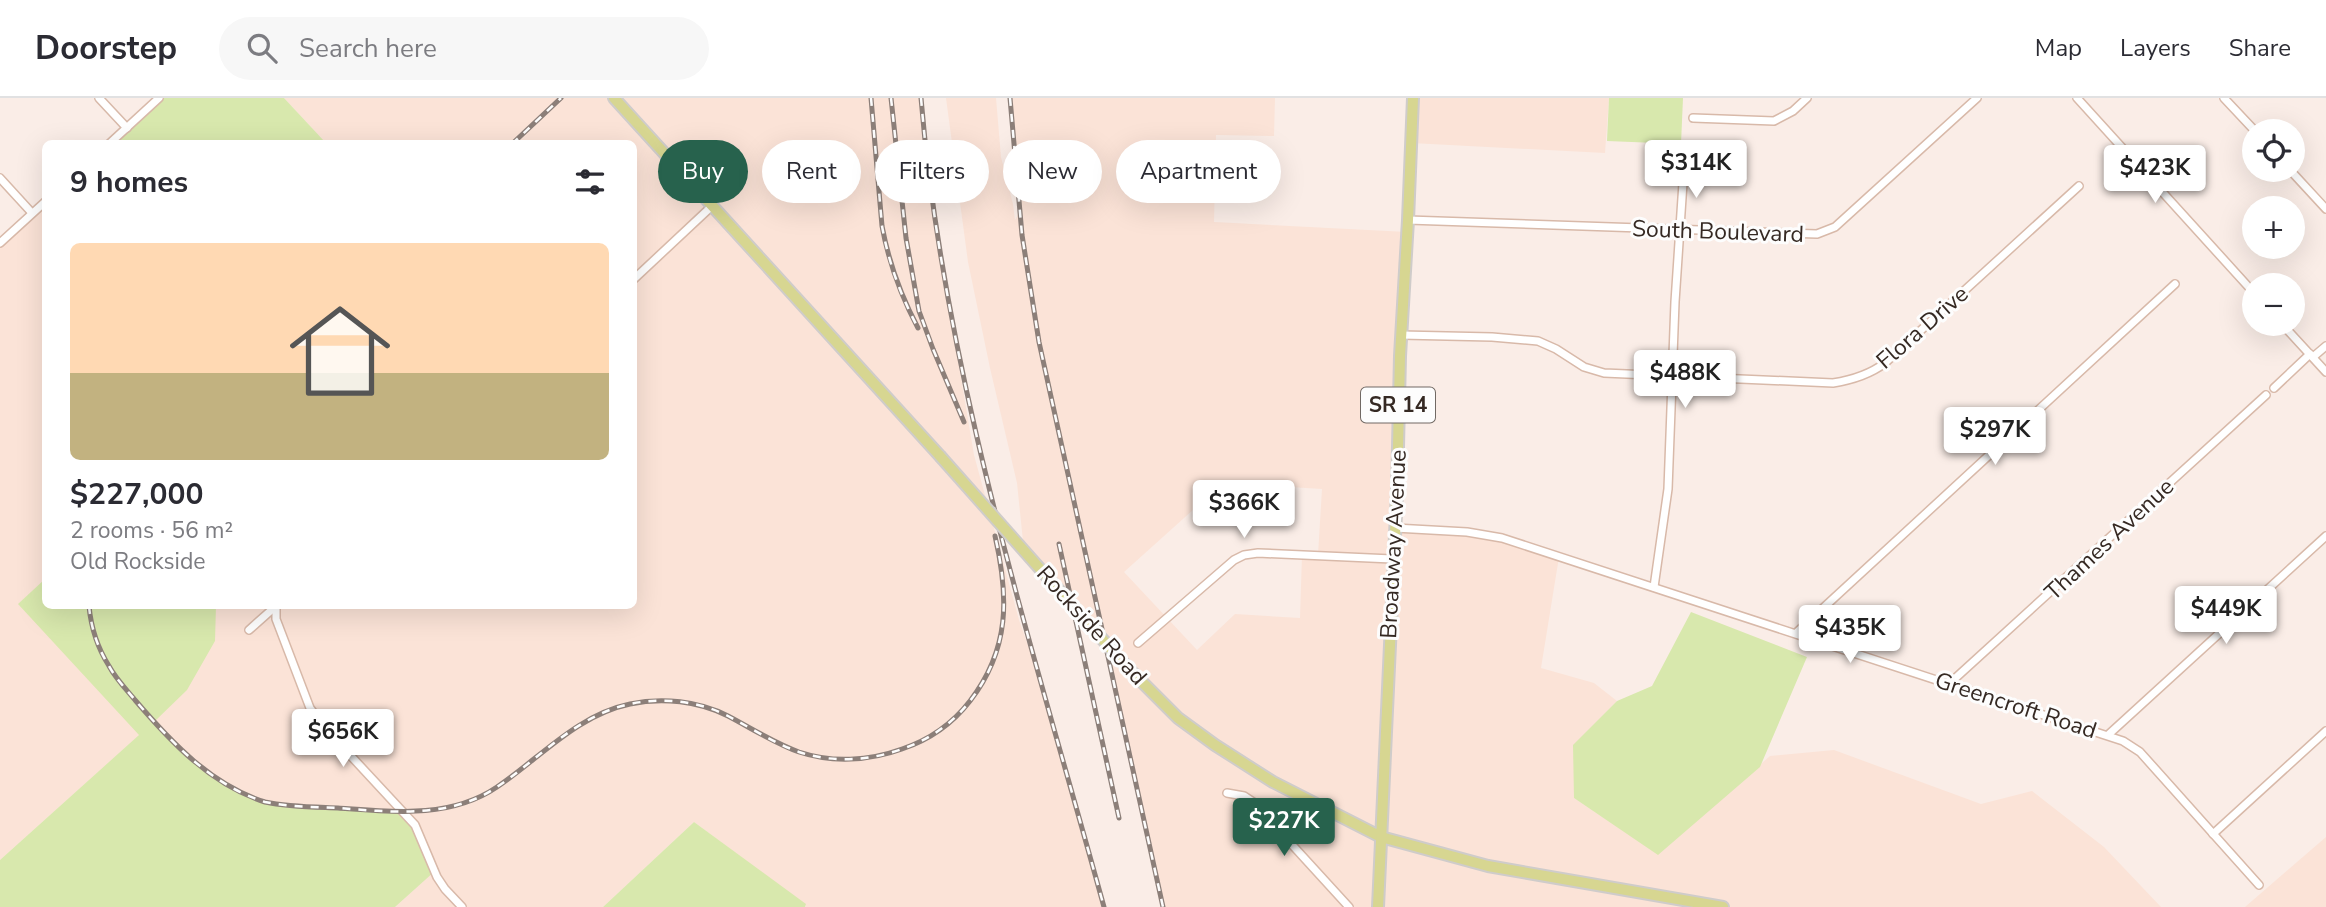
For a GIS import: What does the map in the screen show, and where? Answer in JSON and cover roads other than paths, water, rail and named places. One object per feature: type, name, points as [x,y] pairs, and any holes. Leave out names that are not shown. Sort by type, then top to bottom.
[{"type":"main road","name":"Rockside Road","points":[[614,98],[940,456],[1128,668],[1178,718],[1215,745],[1273,782],[1381,836],[1488,866],[1723,907]]},
{"type":"main road","name":"Broadway Avenue","points":[[1378,907],[1413,98]]},
{"type":"street","points":[[99,98],[127,128]]},
{"type":"street","points":[[114,140],[159,98]]},
{"type":"street","points":[[1693,118],[1774,121],[1793,111],[1807,98]]},
{"type":"street","name":"South Boulevard","points":[[1408,220],[1805,235],[1825,232],[1835,227],[1977,98]]},
{"type":"street","points":[[2077,98],[2242,280]]},
{"type":"street","points":[[2224,98],[2244,119]]},
{"type":"street","points":[[1654,587],[1668,489],[1684,168]]},
{"type":"street","points":[[0,178],[32,213]]},
{"type":"street","points":[[2301,182],[2326,209]]},
{"type":"street","name":"Flora Drive","points":[[1401,335],[1538,341],[1593,370],[1833,383],[1868,373],[1885,363],[2079,187]]},
{"type":"street","points":[[0,243],[42,204]]},
{"type":"street","points":[[637,276],[712,206]]},
{"type":"street","points":[[1796,633],[2175,284]]},
{"type":"street","points":[[2293,336],[2326,372]]},
{"type":"street","points":[[2274,387],[2326,346]]},
{"type":"street","name":"Thames Avenue","points":[[1950,683],[2266,395]]},
{"type":"street","name":"Greencroft Road","points":[[1395,528],[1468,532],[1502,538],[2123,741],[2140,752],[2259,886]]},
{"type":"street","points":[[2108,735],[2326,537]]},
{"type":"street","points":[[1138,643],[1234,560],[1244,555],[1258,553],[1392,559]]},
{"type":"street","points":[[249,630],[273,609]]},
{"type":"street","points":[[276,609],[276,619],[310,708],[324,727],[415,825],[437,877],[462,907]]},
{"type":"street","points":[[2213,834],[2326,731]]},
{"type":"street","points":[[1227,793],[1244,796],[1253,802],[1349,907]]},
{"type":"railway","points":[[516,140],[561,98]]},
{"type":"railway","points":[[871,98],[882,226],[896,278],[918,328]]},
{"type":"railway","points":[[891,98],[906,238],[919,311],[964,422]]},
{"type":"railway","points":[[921,98],[932,201],[970,406],[1020,607],[1104,907]]},
{"type":"railway","points":[[1010,98],[1022,235],[1039,342],[1163,907]]},
{"type":"railway","points":[[90,609],[98,644],[118,680],[178,746],[227,785],[265,802],[283,805],[420,811],[440,809],[479,797],[513,776],[576,727],[611,710],[642,702],[680,702],[705,707],[799,752],[824,758],[877,756],[922,741],[963,709],[993,662],[1003,622],[1004,601],[995,536]]},
{"type":"railway","points":[[1059,544],[1119,818]]}]
